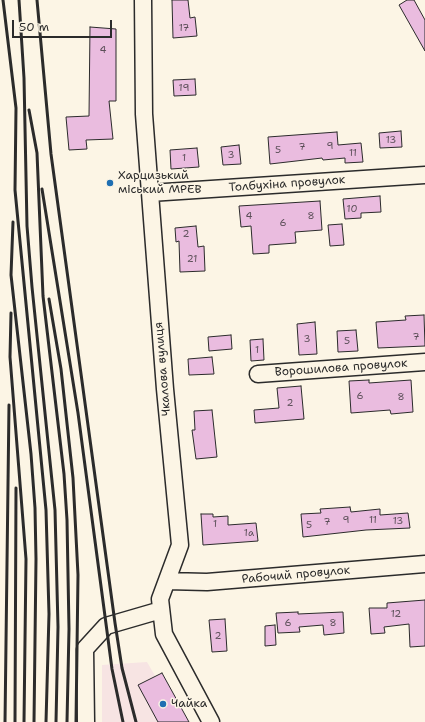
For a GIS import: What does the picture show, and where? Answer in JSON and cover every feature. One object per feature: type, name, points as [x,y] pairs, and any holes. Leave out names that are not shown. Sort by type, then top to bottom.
[{"type":"street","name":"Чкалова вулиця","points":[[143,0],[144,114],[165,389],[180,545],[160,599],[161,610],[164,634],[211,722]]},
{"type":"street","name":"Толбухіна провулок","points":[[150,193],[425,174]]},
{"type":"street","name":"Ворошилова провулок","points":[[258,374],[425,362]]},
{"type":"street","name":"Рабочий провулок","points":[[167,581],[208,582],[425,564]]},
{"type":"street","points":[[86,722],[86,649],[106,626],[161,610]]},
{"type":"shaded area","points":[[147,662],[182,722],[102,722],[102,665]]},
{"type":"building","points":[[172,0],[188,0],[190,18],[195,17],[197,36],[173,38]]},
{"type":"building","points":[[407,0],[414,0],[425,20],[425,51],[399,5]]},
{"type":"building","points":[[90,27],[116,29],[116,101],[109,101],[113,139],[86,140],[87,149],[69,150],[66,117],[89,116]]},
{"type":"building","points":[[195,79],[196,95],[174,96],[173,80]]},
{"type":"building","points":[[401,131],[402,147],[380,148],[379,133]]},
{"type":"building","points":[[337,132],[338,145],[361,143],[363,162],[345,163],[345,158],[323,160],[322,158],[270,164],[268,137]]},
{"type":"building","points":[[239,145],[241,164],[223,165],[221,147]]},
{"type":"building","points":[[197,148],[199,167],[171,169],[170,150]]},
{"type":"building","points":[[380,196],[381,212],[361,213],[361,218],[345,219],[343,199]]},
{"type":"building","points":[[320,201],[322,230],[295,232],[296,243],[269,245],[269,253],[253,254],[251,226],[241,227],[239,206]]},
{"type":"building","points":[[342,224],[344,245],[330,246],[328,225]]},
{"type":"building","points":[[196,226],[198,247],[204,246],[205,271],[180,272],[179,241],[176,242],[175,228]]},
{"type":"building","points":[[424,315],[425,346],[378,348],[376,322],[406,320],[405,316]]},
{"type":"building","points":[[315,322],[317,354],[299,355],[297,324]]},
{"type":"building","points":[[356,330],[358,351],[338,352],[337,331]]},
{"type":"building","points":[[231,335],[232,349],[209,351],[208,337]]},
{"type":"building","points":[[263,339],[264,360],[251,361],[250,340]]},
{"type":"building","points":[[212,357],[214,374],[189,375],[188,359]]},
{"type":"building","points":[[369,380],[369,383],[411,380],[413,412],[391,414],[390,410],[351,413],[349,381]]},
{"type":"building","points":[[301,386],[304,419],[255,423],[254,410],[279,408],[277,388]]},
{"type":"building","points":[[212,410],[217,457],[196,459],[192,430],[195,430],[194,411]]},
{"type":"building","points":[[350,507],[351,512],[380,509],[380,515],[408,513],[410,528],[366,530],[303,537],[301,514],[321,513],[320,509]]},
{"type":"building","points":[[201,514],[213,514],[213,517],[228,516],[228,525],[256,523],[258,541],[203,545]]},
{"type":"building","points":[[425,600],[425,646],[410,647],[409,624],[384,627],[385,633],[371,634],[369,608],[387,608],[387,603]]},
{"type":"building","points":[[298,612],[298,614],[343,612],[344,633],[324,635],[323,625],[299,627],[300,632],[278,633],[276,613]]},
{"type":"building","points":[[225,619],[227,651],[212,652],[209,620]]},
{"type":"building","points":[[275,625],[276,645],[265,646],[265,626]]},
{"type":"building","name":"Чайка","points":[[162,673],[189,722],[158,722],[138,685]]},
{"type":"railway","points":[[3,0],[16,108],[15,190],[46,510],[49,614],[46,722]]},
{"type":"railway","points":[[19,0],[24,78],[27,226],[55,510],[58,627],[56,722]]},
{"type":"railway","points":[[37,0],[51,154],[115,623],[122,668],[136,722]]},
{"type":"railway","points":[[29,110],[37,153],[43,296],[64,474],[67,520],[69,629],[67,722]]},
{"type":"railway","points":[[42,189],[78,413],[112,669],[123,722]]},
{"type":"railway","points":[[13,222],[11,275],[31,454],[35,508],[36,559],[34,722]]},
{"type":"railway","points":[[49,299],[61,369],[73,478],[78,575],[76,722]]},
{"type":"railway","points":[[11,313],[10,357],[26,559],[24,722]]},
{"type":"railway","points":[[5,722],[9,405]]},
{"type":"railway","points":[[15,722],[16,488]]},
{"type":"place","name":"Харцизький міський МРЕВ","points":[[110,183]]},
{"type":"place","name":"Чайка","points":[[163,704]]}]
